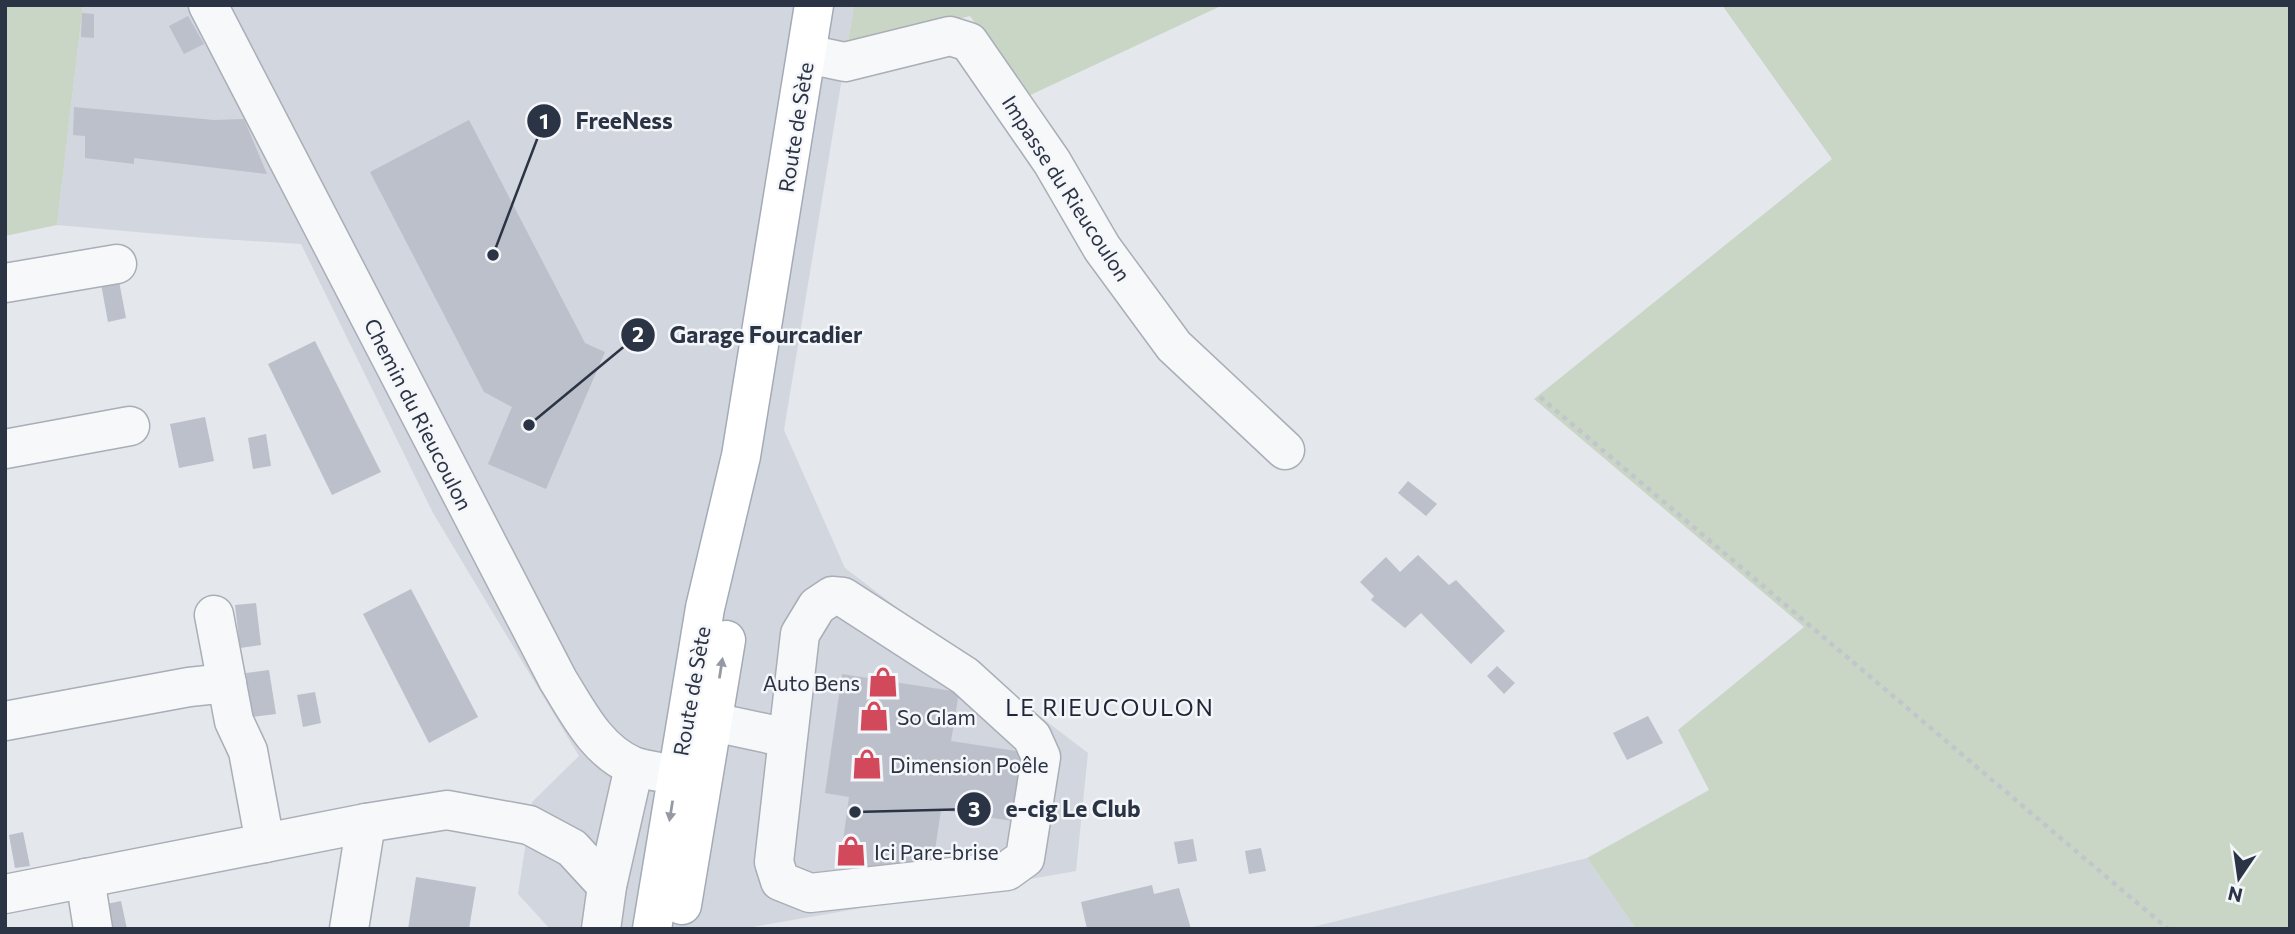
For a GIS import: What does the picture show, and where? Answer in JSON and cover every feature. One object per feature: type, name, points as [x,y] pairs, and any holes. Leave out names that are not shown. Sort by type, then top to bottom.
[{"type":"main road","name":"Route de Sète","points":[[652,929],[705,608],[741,456],[814,5]]},
{"type":"main road","name":"Route de Sète","points":[[678,929],[730,610],[741,456]]},
{"type":"street","name":"Chemin du Rieucoulon","points":[[208,5],[558,680],[591,733],[616,756],[634,767],[676,775]]},
{"type":"street","name":"Impasse du Rieucoulon","points":[[807,54],[845,62],[950,36],[969,42],[1052,162],[1102,248],[1174,346],[1285,450]]},
{"type":"street","points":[[5,283],[117,264]]},
{"type":"street","points":[[5,449],[130,426]]},
{"type":"street","points":[[832,596],[843,597],[965,676],[1032,737],[1041,757],[1025,858],[1007,871],[810,893],[780,881],[774,862],[788,738],[800,634],[817,606],[832,596]]},
{"type":"street","points":[[214,615],[234,721],[248,751],[265,843]]},
{"type":"street","points":[[5,721],[227,683]]},
{"type":"street","points":[[713,722],[788,738]]},
{"type":"street","points":[[601,929],[607,886],[634,767]]},
{"type":"street","points":[[5,894],[366,823],[447,810],[529,824],[572,848],[607,886]]},
{"type":"street","points":[[349,929],[366,823]]},
{"type":"street","points":[[85,878],[93,929]]},
{"type":"path","points":[[1540,397],[2168,929]]},
{"type":"shaded area","points":[[83,5],[854,5],[784,430],[845,568],[1088,753],[1076,871],[741,929],[550,929],[518,894],[532,802],[579,756],[433,513],[301,244],[57,225]]},
{"type":"shaded area","points":[[1587,858],[1636,929],[1305,929]]},
{"type":"green space","points":[[5,5],[83,5],[57,225],[5,236]]},
{"type":"green space","points":[[854,5],[1223,5],[1026,97],[970,16],[847,48]]},
{"type":"green space","points":[[1722,5],[2290,5],[2290,929],[1636,929],[1587,858],[1709,790],[1678,730],[1804,627],[1534,399],[1832,159]]},
{"type":"building","points":[[82,13],[94,14],[94,38],[81,37]]},
{"type":"building","points":[[188,16],[204,44],[184,54],[169,26]]},
{"type":"building","points":[[74,107],[214,120],[244,119],[267,174],[134,158],[134,164],[85,158],[85,136],[73,135]]},
{"type":"building","points":[[469,120],[585,343],[605,352],[546,489],[488,464],[512,407],[484,392],[370,172]]},
{"type":"building","points":[[119,281],[126,318],[108,322],[101,284]]},
{"type":"building","points":[[315,341],[381,472],[332,495],[268,364]]},
{"type":"building","points":[[205,417],[214,461],[179,468],[170,424]]},
{"type":"building","points":[[266,434],[271,466],[253,469],[248,438]]},
{"type":"building","points":[[1408,481],[1437,504],[1426,516],[1398,493]]},
{"type":"building","points":[[1418,555],[1449,585],[1456,580],[1505,631],[1471,664],[1421,613],[1405,628],[1371,600],[1374,596],[1360,582],[1386,557],[1400,572]]},
{"type":"building","points":[[411,589],[478,717],[429,743],[363,614]]},
{"type":"building","points":[[256,603],[261,645],[240,648],[235,605]]},
{"type":"building","points":[[1497,666],[1515,683],[1504,694],[1487,676]]},
{"type":"building","points":[[269,670],[276,714],[253,717],[246,673]]},
{"type":"building","points":[[842,674],[959,692],[951,741],[1023,752],[1012,821],[941,810],[931,877],[840,863],[849,797],[825,793]]},
{"type":"building","points":[[315,692],[321,723],[303,727],[297,695]]},
{"type":"building","points":[[1648,716],[1663,743],[1627,760],[1613,733]]},
{"type":"building","points":[[23,832],[30,866],[15,868],[9,835]]},
{"type":"building","points":[[1193,839],[1197,861],[1178,864],[1174,842]]},
{"type":"building","points":[[1261,848],[1266,871],[1249,874],[1245,851]]},
{"type":"building","points":[[416,877],[476,887],[469,929],[408,929]]},
{"type":"building","points":[[1152,885],[1154,894],[1179,888],[1191,929],[1087,929],[1081,902]]},
{"type":"building","points":[[121,901],[127,929],[102,929],[97,906]]},
{"type":"place","name":"FreeNess","points":[[493,255]]},
{"type":"place","name":"Garage Fourcadier","points":[[529,425]]},
{"type":"place","name":"Auto Bens","points":[[883,682]]},
{"type":"place","name":"So Glam","points":[[874,716]]},
{"type":"place","name":"Dimension Poêle","points":[[867,764]]},
{"type":"place","name":"e-cig Le Club","points":[[855,812]]},
{"type":"place","name":"Ici Pare-brise","points":[[851,851]]},
{"type":"district","name":"LE RIEUCOULON","points":[[1110,707]]}]
